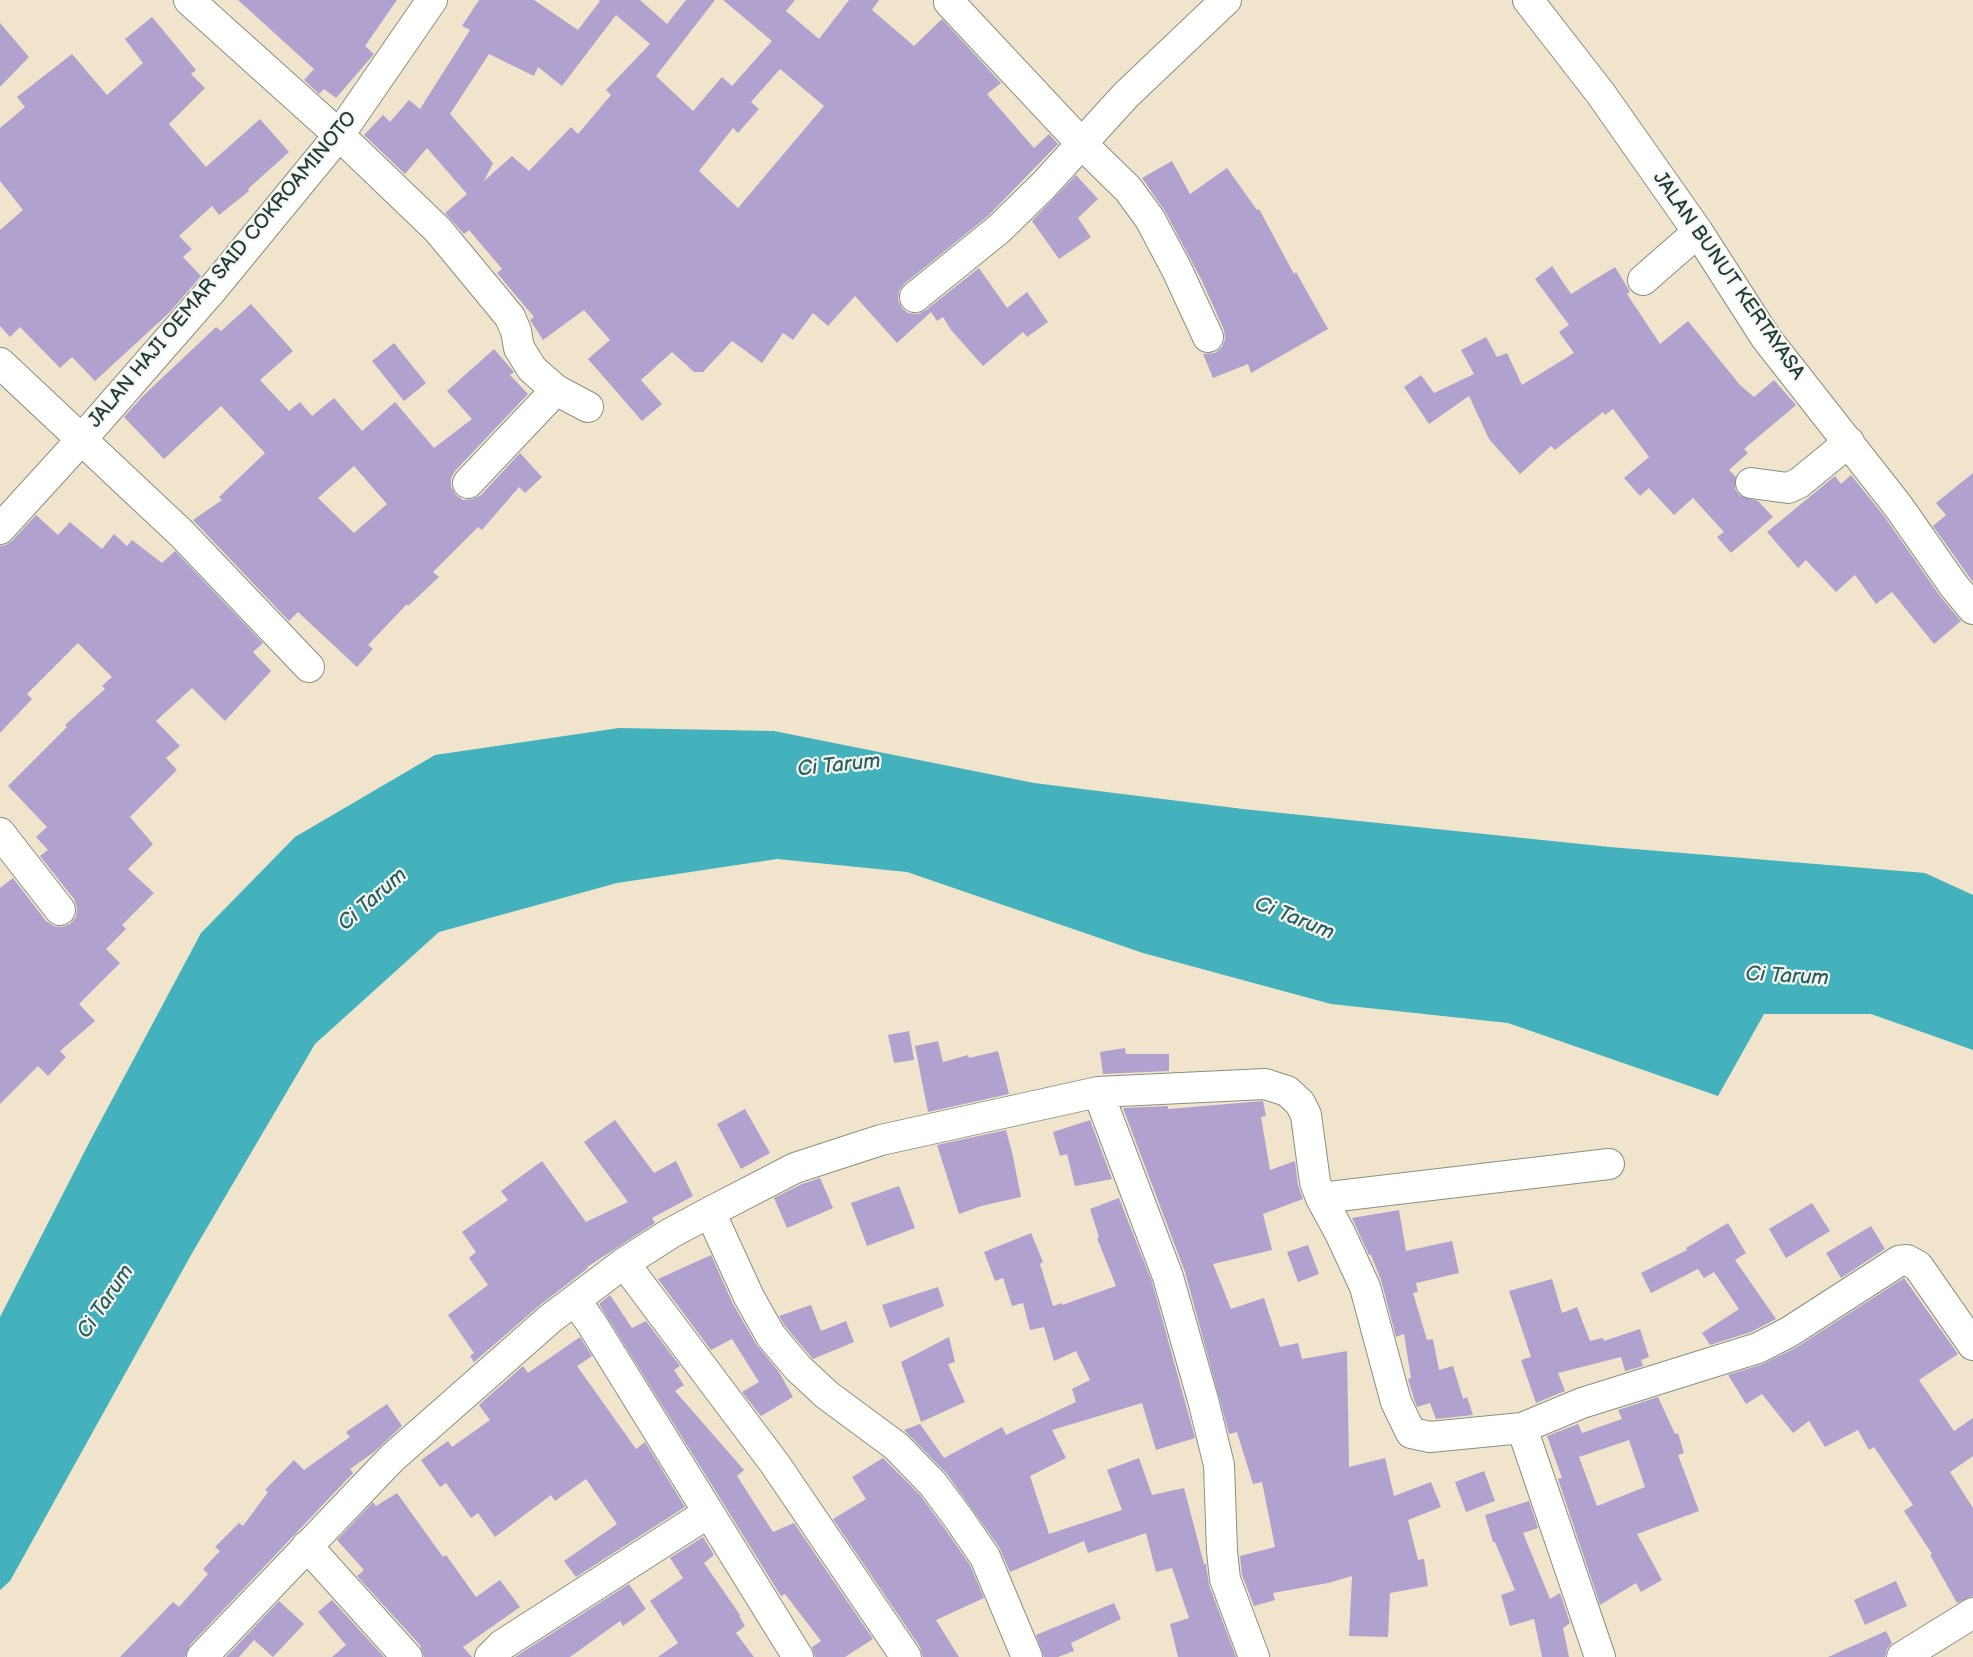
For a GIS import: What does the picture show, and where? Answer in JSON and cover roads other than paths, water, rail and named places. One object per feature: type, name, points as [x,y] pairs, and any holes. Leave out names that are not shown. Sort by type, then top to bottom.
[{"type":"street","points":[[189,0],[339,135],[438,230],[510,317],[516,331],[519,348],[532,369],[556,390],[588,407]]},
{"type":"street","name":"JALAN HAJI OEMAR SAID COKROAMINOTO","points":[[0,529],[211,291],[339,135],[432,0]]},
{"type":"street","name":"JALAN BUNUT KERTAYASA","points":[[1528,0],[1601,94],[1698,232],[1766,338],[1849,442],[1973,609]]},
{"type":"street","points":[[949,2],[1082,144],[1128,189],[1150,219],[1208,337]]},
{"type":"street","points":[[915,297],[999,229],[1043,186],[1126,95],[1215,4]]},
{"type":"street","points":[[1643,280],[1698,232]]},
{"type":"street","points":[[0,363],[181,533],[309,667]]},
{"type":"street","points":[[468,483],[556,390]]},
{"type":"street","points":[[1751,483],[1788,488],[1799,483],[1849,442]]},
{"type":"street","points":[[0,832],[60,910]]},
{"type":"street","points":[[202,1657],[392,1458],[551,1318],[624,1263],[671,1233],[795,1168],[881,1140],[1098,1092],[1265,1084],[1287,1091],[1300,1102],[1306,1114],[1309,1148],[1321,1198],[1365,1287],[1396,1402],[1402,1419],[1412,1433],[1430,1437],[1522,1428],[1582,1403],[1758,1348],[1789,1332],[1899,1261],[1907,1260],[1918,1266],[1973,1345]]},
{"type":"street","points":[[1098,1092],[1168,1277],[1203,1400],[1219,1465],[1225,1579],[1254,1657]]},
{"type":"street","points":[[1321,1198],[1609,1164]]},
{"type":"street","points":[[710,1212],[749,1297],[771,1336],[798,1368],[827,1395],[896,1446],[933,1484],[959,1519],[985,1557],[1027,1657]]},
{"type":"street","points":[[624,1263],[775,1464],[906,1657]]},
{"type":"street","points":[[575,1300],[798,1657]]},
{"type":"street","points":[[1522,1428],[1600,1657]]},
{"type":"street","points":[[490,1657],[502,1645],[708,1513]]},
{"type":"street","points":[[307,1546],[406,1657]]},
{"type":"street","points":[[1902,1657],[1973,1613]]},
{"type":"water","name":"Ci Tarum","points":[[619,728],[774,731],[1034,783],[1243,809],[1610,847],[1925,873],[1973,895],[1973,1050],[1871,1014],[1764,1014],[1718,1096],[1508,1023],[1331,1004],[1143,953],[907,872],[777,859],[617,883],[439,932],[315,1044],[191,1255],[10,1581],[0,1590],[0,1317],[91,1139],[201,933],[295,837],[435,755]]}]
